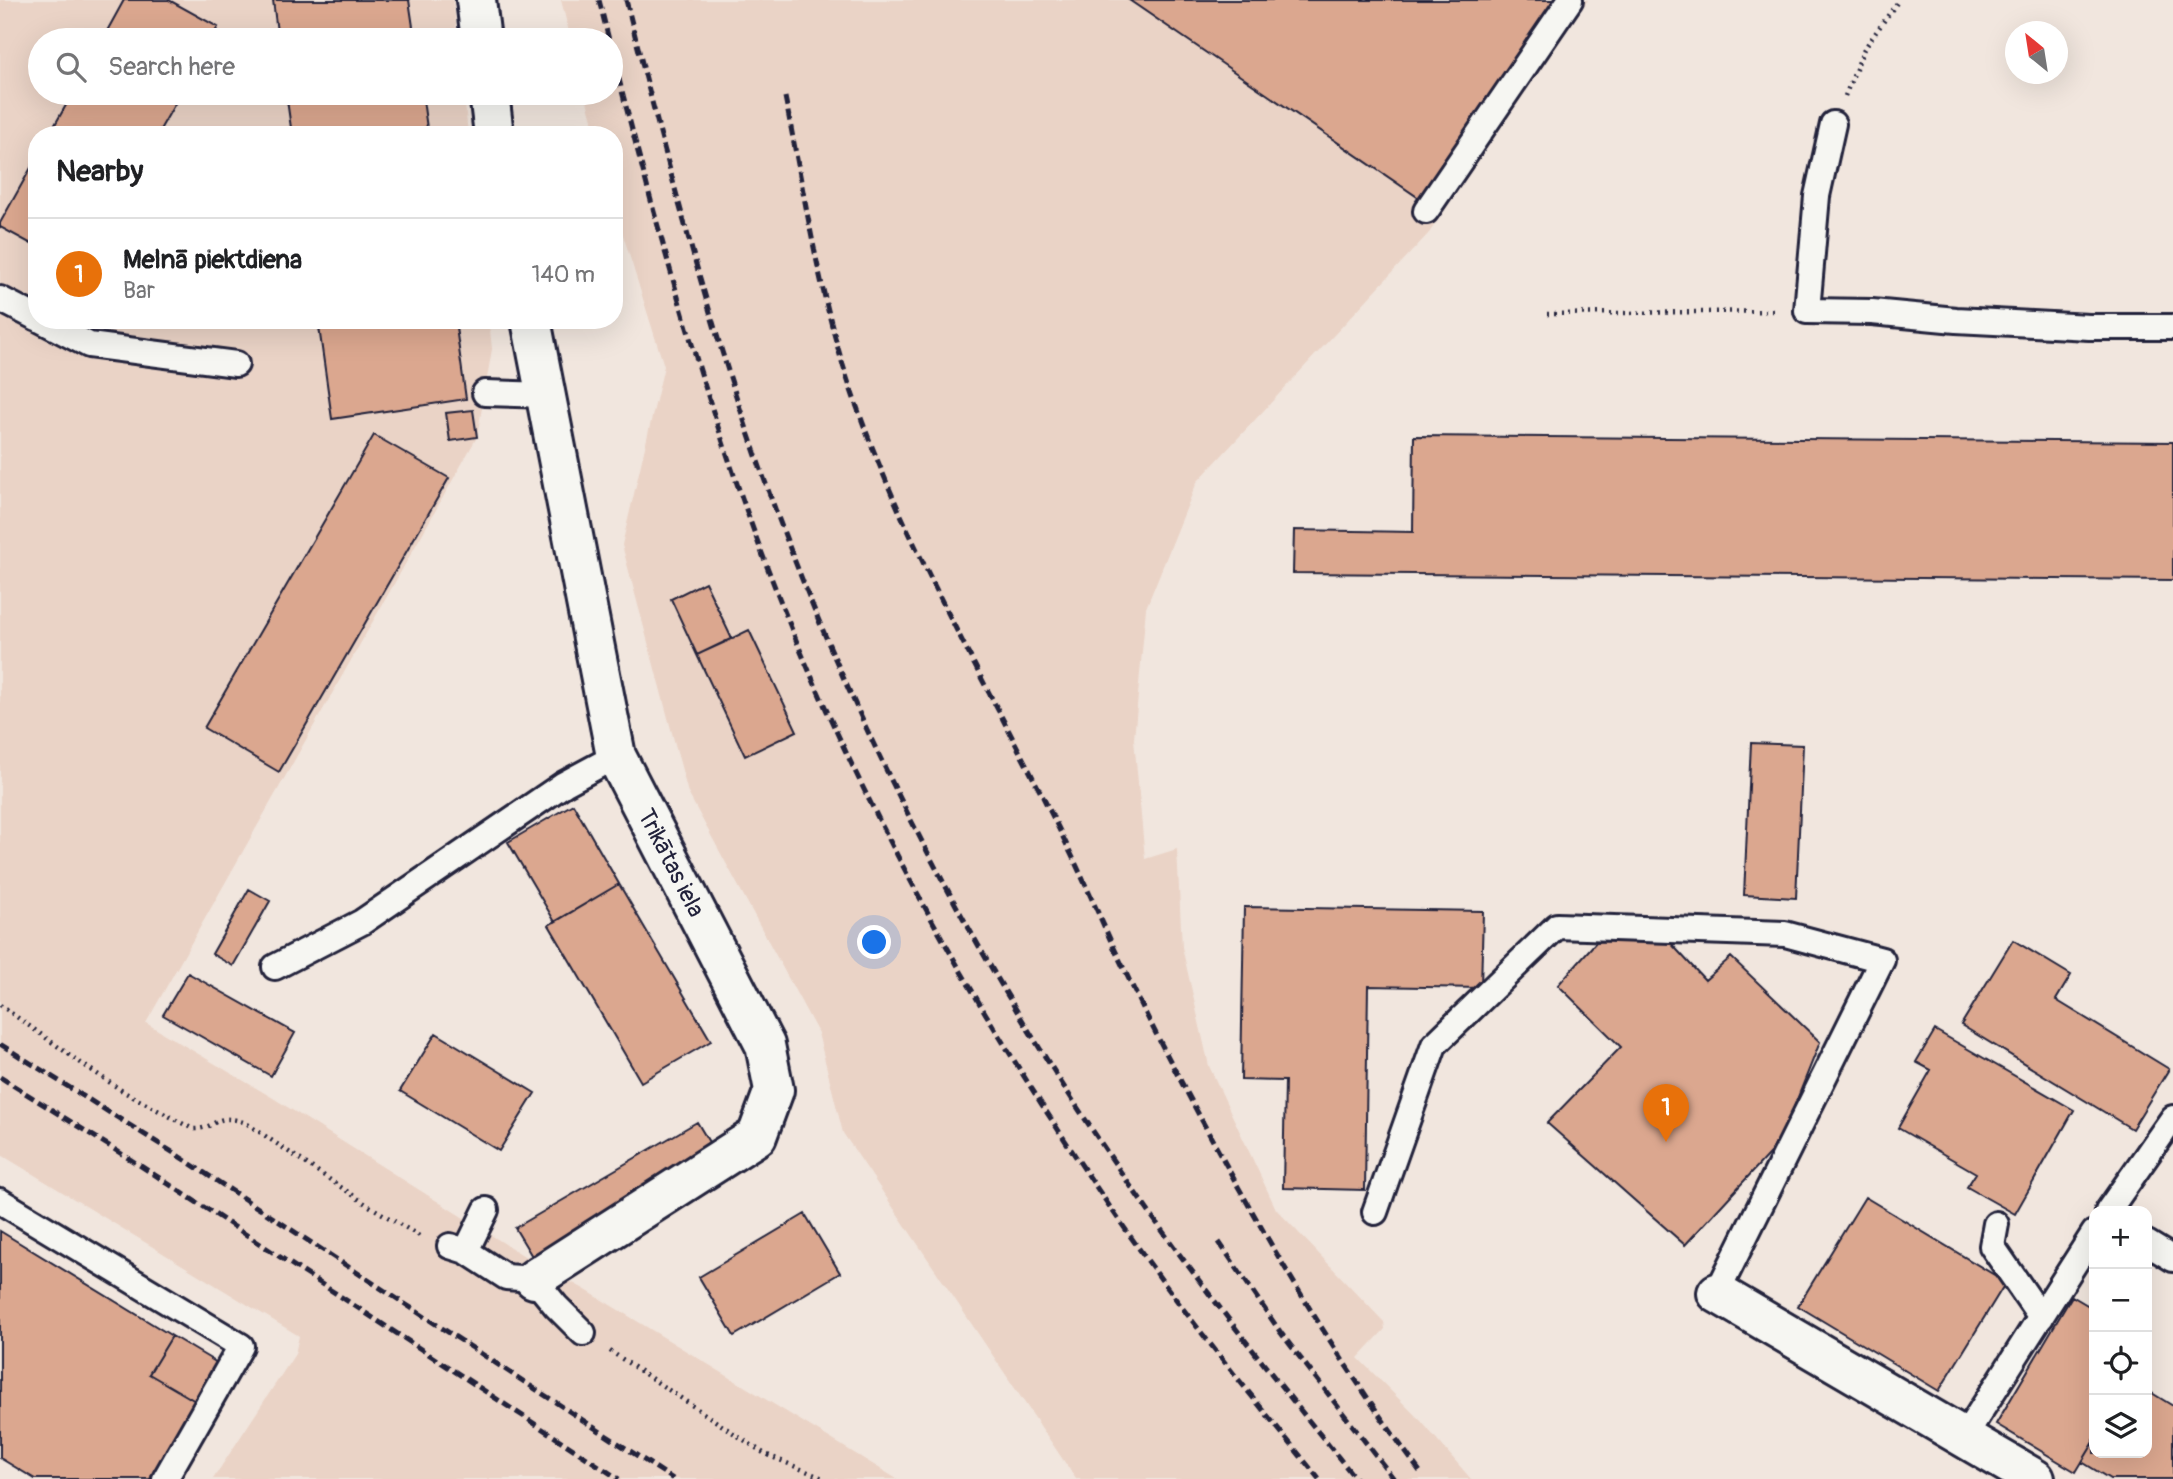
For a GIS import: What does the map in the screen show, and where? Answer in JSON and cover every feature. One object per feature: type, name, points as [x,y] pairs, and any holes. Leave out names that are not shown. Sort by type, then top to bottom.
[{"type":"street","points":[[476,0],[480,28]]},
{"type":"street","points":[[490,105],[493,126]]},
{"type":"street","name":"Trikātas iela","points":[[533,329],[616,756],[765,1045],[774,1090],[757,1136],[534,1279]]},
{"type":"street","points":[[1717,1293],[2035,1479]]},
{"type":"lane","points":[[1426,211],[1570,0]]},
{"type":"lane","points":[[1833,124],[1817,196],[1807,311],[1872,312],[1956,320],[2075,326],[2173,327]]},
{"type":"lane","points":[[0,299],[28,313]]},
{"type":"lane","points":[[58,329],[89,345],[236,364]]},
{"type":"lane","points":[[485,393],[547,395]]},
{"type":"lane","points":[[275,967],[362,922],[564,784],[616,756]]},
{"type":"lane","points":[[1375,1212],[1434,1045],[1557,926],[1785,934],[1882,960],[1717,1293]]},
{"type":"lane","points":[[2111,1206],[2173,1118]]},
{"type":"lane","points":[[0,1201],[241,1346],[164,1479]]},
{"type":"lane","points":[[486,1210],[458,1248],[506,1277],[534,1279],[583,1333]]},
{"type":"lane","points":[[1996,1224],[1992,1246],[2041,1317]]},
{"type":"lane","points":[[1964,1437],[2089,1241]]},
{"type":"lane","points":[[2152,1246],[2173,1259]]},
{"type":"path","points":[[1833,124],[1864,49],[1899,0]]},
{"type":"path","points":[[1547,314],[1807,311]]},
{"type":"path","points":[[0,1004],[80,1063],[193,1129],[204,1129],[224,1118],[246,1123],[426,1241],[458,1248]]},
{"type":"path","points":[[583,1333],[765,1454],[825,1479]]},
{"type":"shaded area","points":[[0,0],[453,0],[456,28],[28,28],[28,105],[465,105],[467,126],[28,126],[28,329],[490,329],[492,349],[477,437],[146,1023],[273,1098],[529,1259],[584,1289],[897,1479],[213,1479],[295,1354],[299,1336],[0,1154]]},
{"type":"shaded area","points":[[561,0],[1588,0],[1429,233],[1197,482],[1146,608],[1134,739],[1145,859],[1177,849],[1182,947],[1209,1066],[1276,1209],[1384,1322],[1385,1329],[1358,1358],[1421,1421],[1471,1479],[1076,1479],[843,1133],[818,1033],[688,793],[622,545],[664,366],[623,235],[623,126],[594,126],[588,105],[623,105],[623,28],[568,28]]},
{"type":"building","points":[[124,0],[169,0],[218,27],[217,28],[109,28]]},
{"type":"building","points":[[273,0],[409,0],[413,28],[276,28]]},
{"type":"building","points":[[1129,0],[1554,0],[1419,198]]},
{"type":"building","points":[[66,105],[174,105],[162,126],[54,126]]},
{"type":"building","points":[[288,105],[424,105],[427,126],[291,126]]},
{"type":"building","points":[[28,173],[28,242],[0,227]]},
{"type":"building","points":[[319,329],[456,329],[466,399],[332,419]]},
{"type":"building","points":[[473,410],[477,437],[450,441],[446,413]]},
{"type":"building","points":[[374,435],[449,478],[279,772],[204,728]]},
{"type":"building","points":[[1414,436],[2173,442],[2173,580],[1293,573],[1294,530],[1413,532]]},
{"type":"building","points":[[705,582],[732,639],[697,655],[671,599]]},
{"type":"building","points":[[749,630],[797,731],[745,756],[697,655]]},
{"type":"building","points":[[1751,743],[1803,745],[1796,898],[1744,895]]},
{"type":"building","points":[[573,804],[619,884],[555,922],[508,842]]},
{"type":"building","points":[[619,884],[711,1041],[641,1082],[549,925]]},
{"type":"building","points":[[249,889],[270,901],[233,966],[212,954]]},
{"type":"building","points":[[1244,907],[1483,911],[1481,988],[1368,986],[1365,1190],[1283,1188],[1285,1081],[1241,1080]]},
{"type":"building","points":[[1665,937],[1705,980],[1731,957],[1820,1042],[1780,1142],[1685,1245],[1547,1123],[1621,1047],[1558,985],[1596,942]]},
{"type":"building","points":[[2013,940],[2071,975],[2056,1000],[2169,1069],[2132,1129],[1961,1025]]},
{"type":"building","points":[[188,973],[295,1033],[271,1076],[163,1015]]},
{"type":"building","points":[[1935,1030],[2074,1110],[2015,1214],[1967,1187],[1976,1173],[1898,1128],[1931,1070],[1916,1062]]},
{"type":"building","points":[[436,1033],[535,1093],[499,1151],[400,1091]]},
{"type":"building","points":[[697,1122],[716,1154],[533,1258],[515,1228]]},
{"type":"building","points":[[1865,1197],[2006,1282],[1939,1391],[1798,1306]]},
{"type":"building","points":[[805,1214],[840,1273],[734,1336],[699,1277]]},
{"type":"building","points":[[0,1231],[172,1336],[149,1374],[197,1402],[150,1479],[35,1479],[0,1458]]},
{"type":"building","points":[[2072,1296],[2089,1306],[2089,1450],[2076,1472],[1996,1424]]},
{"type":"building","points":[[172,1336],[219,1364],[197,1402],[149,1374]]},
{"type":"building","points":[[2152,1393],[2173,1406],[2173,1479],[2110,1479],[2082,1462],[2089,1450],[2089,1458],[2152,1458]]},
{"type":"railway","points":[[599,0],[606,28]]},
{"type":"railway","points":[[626,0],[698,272],[739,406],[821,626],[901,800],[991,968],[1092,1130],[1197,1277],[1356,1479]]},
{"type":"railway","points":[[623,93],[698,364],[750,520],[810,673],[884,830],[968,983],[1059,1132],[1177,1301],[1319,1479]]},
{"type":"railway","points":[[785,97],[820,275],[837,346],[896,504],[1074,860],[1144,1011],[1206,1128],[1307,1304],[1362,1390],[1421,1473]]},
{"type":"railway","points":[[0,1044],[174,1153],[673,1479]]},
{"type":"railway","points":[[0,1077],[155,1175],[619,1479]]},
{"type":"railway","points":[[1219,1242],[1281,1333],[1394,1479]]},
{"type":"place","name":"Melnā piektdiena","points":[[1666,1142]]}]
